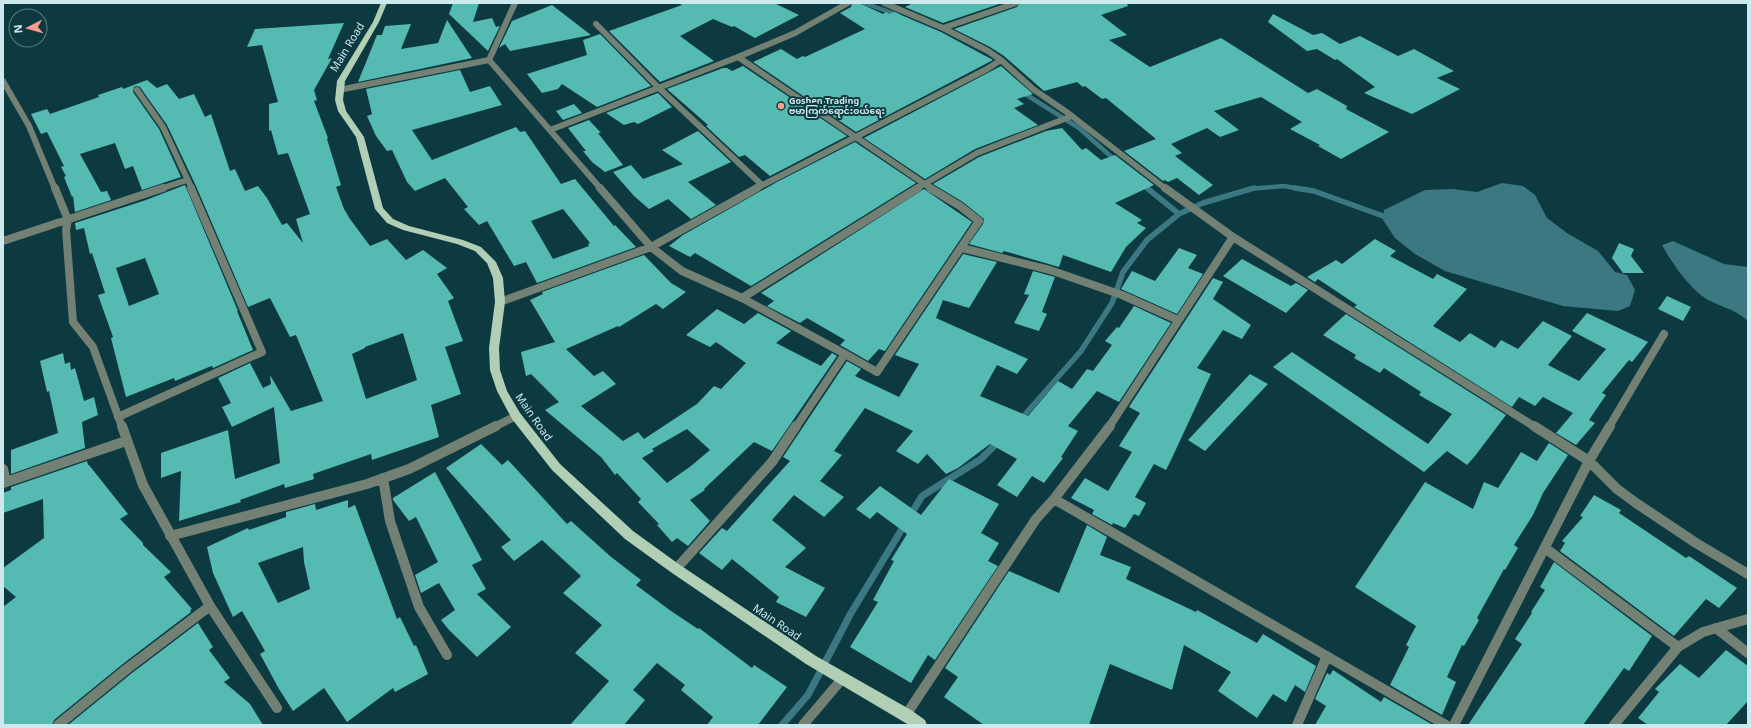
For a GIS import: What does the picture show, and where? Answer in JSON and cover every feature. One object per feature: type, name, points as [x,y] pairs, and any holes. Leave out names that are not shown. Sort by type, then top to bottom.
[{"type":"main road","name":"Main Road","points":[[384,3],[376,22],[341,80],[339,100],[342,111],[360,137],[379,209],[390,221],[406,228],[460,242],[478,250],[491,262],[498,278],[500,302],[494,348],[495,370],[502,391],[516,416],[556,467],[629,535],[676,569],[842,679],[906,715],[920,725]]},
{"type":"street","points":[[489,60],[515,3]]},
{"type":"street","points":[[550,130],[738,58],[794,33],[848,3]]},
{"type":"street","points":[[884,3],[943,28],[988,51],[999,62],[1033,89],[1072,116],[1187,205],[1233,237],[1589,461],[1617,489],[1636,503],[1696,543],[1748,574]]},
{"type":"street","points":[[943,28],[1016,3]]},
{"type":"street","points":[[596,24],[659,88],[762,184]]},
{"type":"street","points":[[489,60],[651,247],[682,271],[742,298],[877,372],[962,248],[978,221],[960,206],[924,184],[738,58]]},
{"type":"street","points":[[339,90],[489,60]]},
{"type":"street","points":[[500,302],[651,247],[762,184],[999,62]]},
{"type":"street","points":[[4,85],[29,126],[68,220],[66,230],[73,322],[93,347],[143,485],[210,606],[277,708]]},
{"type":"street","points":[[118,417],[262,352],[163,127],[137,90]]},
{"type":"street","points":[[742,298],[924,184],[992,146],[1072,116]]},
{"type":"street","points":[[3,241],[187,180]]},
{"type":"street","points":[[906,715],[1036,519],[1054,499],[1114,422],[1178,320],[1233,237]]},
{"type":"street","points":[[962,248],[1050,270],[1122,295],[1178,320]]},
{"type":"street","points":[[1454,725],[1589,461],[1664,334]]},
{"type":"street","points":[[676,569],[772,462],[845,354]]},
{"type":"street","points":[[170,536],[367,484],[409,469],[516,416]]},
{"type":"street","points":[[3,469],[4,483],[126,441]]},
{"type":"street","points":[[383,478],[390,520],[419,607],[447,655]]},
{"type":"street","points":[[1054,499],[1446,725]]},
{"type":"street","points":[[1545,548],[1678,647]]},
{"type":"street","points":[[58,725],[128,668],[210,606]]},
{"type":"street","points":[[1614,725],[1678,647],[1703,632],[1748,619]]},
{"type":"street","points":[[1716,628],[1748,653]]},
{"type":"street","points":[[1297,725],[1327,656]]},
{"type":"street","points":[[803,725],[842,679]]},
{"type":"water","points":[[1502,183],[1523,186],[1535,195],[1547,218],[1567,233],[1598,251],[1615,272],[1627,275],[1635,290],[1630,306],[1618,311],[1563,306],[1445,271],[1415,254],[1395,238],[1383,220],[1384,210],[1425,190],[1452,189],[1477,192]]},
{"type":"water","points":[[1673,241],[1724,264],[1748,267],[1748,321],[1737,313],[1708,300],[1690,285],[1675,266],[1662,245]]},
{"type":"building","points":[[453,3],[479,3],[473,22],[492,18],[496,27],[500,26],[488,51],[449,14]]},
{"type":"building","points":[[678,3],[774,3],[799,15],[755,38],[734,26],[732,27],[713,19],[680,36],[714,61],[660,82],[609,31],[682,5]]},
{"type":"building","points":[[852,3],[859,3],[883,14],[886,12],[889,14],[894,12],[941,32],[993,60],[856,132],[753,62],[781,49],[797,59],[803,56],[805,57],[865,29],[840,13],[851,7]]},
{"type":"building","points":[[913,3],[1002,3],[943,23],[905,7]]},
{"type":"building","points":[[1020,3],[1127,3],[1128,6],[1101,15],[1127,35],[1109,40],[1150,67],[1221,38],[1308,93],[1317,89],[1347,106],[1346,109],[1389,132],[1341,159],[1318,146],[1320,145],[1290,129],[1302,122],[1261,97],[1214,111],[1239,130],[1220,137],[1207,128],[1171,144],[1182,153],[1175,156],[1213,185],[1199,195],[1177,178],[1168,182],[1165,180],[1163,181],[1124,151],[1156,139],[1106,98],[1102,99],[1077,82],[1044,91],[1004,56],[990,47],[954,29],[1017,7]]},
{"type":"building","points":[[552,5],[591,35],[510,51],[505,44],[499,48],[512,21]]},
{"type":"building","points":[[1273,14],[1313,35],[1322,33],[1340,44],[1360,36],[1398,56],[1414,49],[1454,71],[1437,78],[1460,89],[1412,114],[1364,93],[1375,87],[1337,59],[1335,60],[1317,49],[1307,51],[1268,22]]},
{"type":"building","points":[[447,20],[472,58],[358,82],[377,35],[382,35],[385,26],[411,24],[401,49],[438,43]]},
{"type":"building","points":[[344,23],[328,59],[332,58],[314,90],[317,100],[314,101],[328,138],[327,139],[341,185],[336,187],[344,209],[370,246],[387,239],[406,260],[423,250],[447,268],[437,274],[454,298],[448,301],[463,341],[445,347],[461,394],[431,405],[439,437],[372,460],[371,454],[313,474],[314,479],[285,488],[284,484],[240,500],[241,502],[179,521],[181,471],[161,478],[161,453],[228,430],[235,479],[280,463],[274,407],[232,427],[222,407],[231,403],[218,378],[250,363],[263,388],[271,384],[270,375],[291,411],[323,401],[296,335],[290,337],[270,298],[248,307],[196,186],[167,125],[140,87],[134,87],[133,92],[159,129],[181,177],[142,190],[133,166],[125,169],[115,143],[80,154],[101,192],[107,191],[111,200],[75,212],[73,196],[72,197],[64,177],[66,176],[61,167],[64,166],[47,132],[41,134],[31,114],[47,109],[50,114],[99,97],[98,95],[122,87],[123,89],[147,80],[157,88],[167,84],[179,99],[194,94],[205,117],[211,114],[230,171],[235,169],[245,191],[258,186],[267,198],[282,225],[287,223],[303,243],[296,219],[310,214],[288,153],[278,155],[271,130],[269,131],[269,104],[278,102],[262,45],[247,47],[255,29]],"holes":[[[403,333],[417,380],[366,399],[352,354],[365,347]]]},
{"type":"building","points":[[600,34],[651,86],[597,107],[562,84],[558,89],[542,93],[527,74],[587,55],[583,40]]},
{"type":"building","points":[[743,66],[847,136],[770,176],[745,155],[739,157],[706,126],[708,125],[667,89],[723,68],[727,68],[732,71]]},
{"type":"building","points":[[1001,66],[1033,94],[1017,99],[1024,104],[1014,108],[1038,125],[975,149],[925,179],[864,138]]},
{"type":"building","points":[[460,70],[470,92],[490,86],[502,105],[412,130],[432,160],[516,127],[520,132],[525,131],[561,184],[575,179],[614,226],[615,225],[636,247],[537,283],[526,262],[514,266],[487,221],[479,225],[464,209],[468,207],[445,178],[415,191],[407,182],[392,150],[387,151],[376,136],[367,116],[372,114],[366,89]],"holes":[[[563,209],[590,243],[588,244],[589,246],[553,259],[531,221]]]},
{"type":"building","points":[[658,93],[672,107],[638,124],[634,122],[624,125],[606,113]]},
{"type":"building","points":[[574,104],[582,113],[563,120],[556,111]]},
{"type":"building","points":[[589,120],[601,133],[598,133],[623,165],[605,172],[592,162],[583,151],[586,151],[568,128]]},
{"type":"building","points":[[1062,128],[1082,150],[1086,148],[1101,160],[1115,155],[1154,185],[1115,203],[1142,220],[1137,223],[1146,228],[1126,247],[1111,272],[1063,255],[1059,267],[1004,251],[1002,253],[969,244],[983,224],[984,219],[963,202],[933,184],[979,157],[1046,131]]},
{"type":"building","points":[[698,131],[731,162],[688,182],[716,205],[691,219],[668,199],[649,209],[634,196],[613,172],[631,165],[643,179],[683,164],[662,150]]},
{"type":"building","points":[[855,142],[916,183],[751,286],[695,253],[690,257],[669,246],[683,235],[777,182]]},
{"type":"building","points":[[185,185],[253,350],[213,368],[212,366],[209,367],[175,381],[174,378],[126,397],[111,338],[113,337],[98,295],[105,293],[92,253],[90,254],[84,228],[76,230],[75,223],[146,200]],"holes":[[[145,258],[159,294],[129,306],[116,268]]]},
{"type":"building","points":[[924,189],[972,222],[885,351],[879,349],[868,361],[840,345],[845,340],[807,318],[800,323],[767,306],[774,301],[761,293]]},
{"type":"building","points":[[1375,239],[1396,251],[1390,256],[1433,279],[1437,274],[1467,289],[1433,326],[1460,342],[1470,333],[1495,348],[1501,340],[1518,349],[1543,321],[1572,336],[1548,365],[1579,381],[1606,349],[1572,331],[1587,313],[1648,342],[1632,362],[1629,360],[1602,393],[1606,395],[1589,420],[1595,423],[1576,445],[1556,433],[1573,413],[1543,397],[1535,406],[1519,397],[1512,407],[1354,307],[1357,305],[1318,279],[1315,282],[1307,277],[1336,260],[1342,264]]},
{"type":"building","points":[[1619,243],[1634,249],[1631,256],[1644,273],[1623,273],[1612,258]]},
{"type":"building","points":[[1179,248],[1197,255],[1188,268],[1203,274],[1177,314],[1121,289],[1132,271],[1155,281]]},
{"type":"building","points":[[963,254],[997,262],[969,308],[943,300],[936,318],[1028,359],[1017,374],[997,365],[980,396],[1028,416],[1058,381],[1072,389],[1087,369],[1093,371],[1112,345],[1105,341],[1117,327],[1119,328],[1134,306],[1171,323],[1119,402],[1097,391],[1068,426],[1078,431],[1061,457],[1063,458],[1044,483],[1032,476],[1017,497],[997,485],[1017,459],[990,444],[958,468],[946,474],[927,454],[918,464],[896,451],[913,431],[865,408],[834,451],[842,455],[820,481],[844,497],[824,517],[794,495],[772,520],[806,548],[785,567],[825,588],[806,617],[776,602],[779,597],[732,559],[722,570],[699,553],[722,528],[727,531],[790,461],[783,457],[847,361],[861,369],[855,376],[899,397],[919,364],[895,355]]},
{"type":"building","points":[[644,255],[671,283],[686,292],[663,309],[656,304],[619,327],[618,326],[566,349],[594,376],[603,371],[616,384],[581,406],[623,441],[638,432],[644,439],[697,404],[714,386],[721,389],[746,363],[716,342],[710,347],[686,335],[717,309],[744,324],[758,313],[791,331],[776,343],[821,366],[832,353],[837,356],[772,451],[754,442],[704,489],[705,490],[690,500],[710,521],[688,546],[677,538],[672,542],[657,525],[659,524],[638,502],[641,499],[617,473],[615,475],[601,457],[545,410],[559,402],[531,374],[526,376],[521,352],[555,342],[530,300],[543,294],[542,292]],"holes":[[[687,429],[710,450],[667,483],[642,458],[654,451],[652,449]]]},
{"type":"building","points":[[1242,259],[1291,286],[1296,283],[1308,290],[1286,313],[1223,276]]},
{"type":"building","points":[[1033,271],[1055,277],[1042,312],[1047,314],[1039,331],[1014,323],[1029,295],[1024,294]]},
{"type":"building","points":[[1213,278],[1223,282],[1213,299],[1251,325],[1242,339],[1223,330],[1197,368],[1211,374],[1166,470],[1154,464],[1135,497],[1146,503],[1139,516],[1134,514],[1125,528],[1113,523],[1112,525],[1092,514],[1094,510],[1071,498],[1085,478],[1108,491],[1132,452],[1119,446],[1140,413],[1129,407]]},
{"type":"building","points":[[1667,296],[1691,307],[1683,321],[1658,309]]},
{"type":"building","points":[[1346,314],[1506,415],[1467,465],[1447,451],[1424,472],[1273,367],[1292,352],[1428,444],[1452,414],[1419,395],[1421,392],[1384,368],[1380,373],[1354,358],[1356,355],[1323,335]]},
{"type":"building","points":[[63,353],[65,364],[70,362],[71,370],[75,368],[84,401],[94,397],[98,415],[82,422],[85,448],[11,474],[11,450],[58,433],[49,391],[47,392],[40,361]]},
{"type":"building","points":[[1250,374],[1268,384],[1205,451],[1188,440]]},
{"type":"building","points":[[1549,443],[1568,455],[1543,493],[1533,515],[1514,545],[1518,548],[1505,570],[1504,569],[1477,618],[1479,620],[1464,646],[1462,645],[1447,677],[1456,682],[1442,715],[1390,685],[1409,647],[1406,645],[1416,626],[1355,587],[1425,482],[1473,509],[1484,482],[1498,488],[1521,452],[1537,461]]},
{"type":"building","points":[[481,444],[502,465],[508,460],[567,524],[571,521],[610,556],[641,580],[636,585],[671,611],[698,629],[699,628],[752,668],[754,665],[787,687],[758,725],[707,725],[713,717],[681,690],[685,685],[657,663],[633,690],[645,700],[624,725],[570,725],[609,681],[575,653],[602,625],[563,593],[581,576],[542,540],[514,561],[501,547],[511,540],[446,468]]},
{"type":"building","points":[[87,461],[88,465],[128,514],[120,519],[143,543],[143,545],[171,572],[164,577],[192,609],[190,610],[191,612],[124,663],[54,720],[52,725],[3,725],[3,607],[16,597],[3,586],[3,568],[44,538],[43,499],[3,513],[3,493],[11,490],[11,487]]},
{"type":"building","points":[[435,472],[482,560],[472,565],[486,589],[477,594],[511,627],[477,657],[449,630],[441,620],[455,610],[439,583],[421,593],[415,575],[438,562],[416,517],[409,521],[393,500],[393,498]]},
{"type":"building","points":[[949,479],[999,504],[981,533],[999,543],[988,561],[998,566],[935,660],[928,655],[911,683],[850,647],[878,602],[873,600],[894,561],[891,560],[907,534],[877,512],[870,519],[856,509],[880,486],[921,515]]},
{"type":"building","points":[[1594,495],[1621,510],[1619,513],[1686,558],[1689,556],[1737,588],[1719,608],[1706,599],[1674,636],[1560,551],[1565,543],[1562,541],[1583,517],[1580,516]]},
{"type":"building","points":[[348,500],[348,508],[355,505],[397,619],[400,617],[414,646],[416,645],[428,674],[395,692],[393,688],[347,722],[324,688],[293,711],[260,654],[265,651],[242,611],[233,617],[213,573],[207,547],[248,528],[249,530],[286,517],[286,512],[315,504],[316,510]],"holes":[[[303,547],[304,562],[310,589],[278,603],[258,563]]]},
{"type":"building","points":[[1087,525],[1107,537],[1100,555],[1131,567],[1126,579],[1196,612],[1197,610],[1257,643],[1263,634],[1316,666],[1305,692],[1295,685],[1286,702],[1273,694],[1257,718],[1218,691],[1231,672],[1184,645],[1172,690],[1110,664],[1089,725],[984,725],[944,697],[958,677],[945,668],[1009,571],[1059,593]]},
{"type":"building","points":[[1554,562],[1652,636],[1629,671],[1624,668],[1583,725],[1468,725],[1522,644],[1515,639],[1545,590],[1540,587]]},
{"type":"building","points":[[198,623],[213,647],[209,650],[230,678],[224,682],[250,704],[263,725],[68,725],[132,673]]},
{"type":"building","points":[[1726,650],[1748,666],[1748,701],[1726,725],[1648,725],[1638,718],[1659,692],[1655,689],[1680,664],[1699,678]]},
{"type":"building","points":[[1333,670],[1381,702],[1384,697],[1433,725],[1315,725],[1326,706],[1315,699],[1327,673],[1330,675]]},
{"type":"waterway","points":[[864,3],[898,15]]},
{"type":"waterway","points":[[1022,92],[1079,128],[1116,161]]},
{"type":"waterway","points":[[1141,183],[1148,189]]},
{"type":"waterway","points":[[1251,189],[1284,186],[1298,188]]},
{"type":"waterway","points":[[1147,188],[1179,214]]},
{"type":"waterway","points":[[1298,188],[1314,191],[1383,216]]},
{"type":"waterway","points":[[1179,214],[1203,203],[1251,189]]},
{"type":"waterway","points":[[1020,420],[1081,351],[1112,303],[1123,272],[1147,240],[1179,214]]},
{"type":"waterway","points":[[782,725],[808,695],[851,613],[922,496],[981,459],[1000,440]]},
{"type":"place","name":"Goshen Trading ဗမာကြက်ရောင်းဝယ်ရေး","points":[[781,106]]}]
